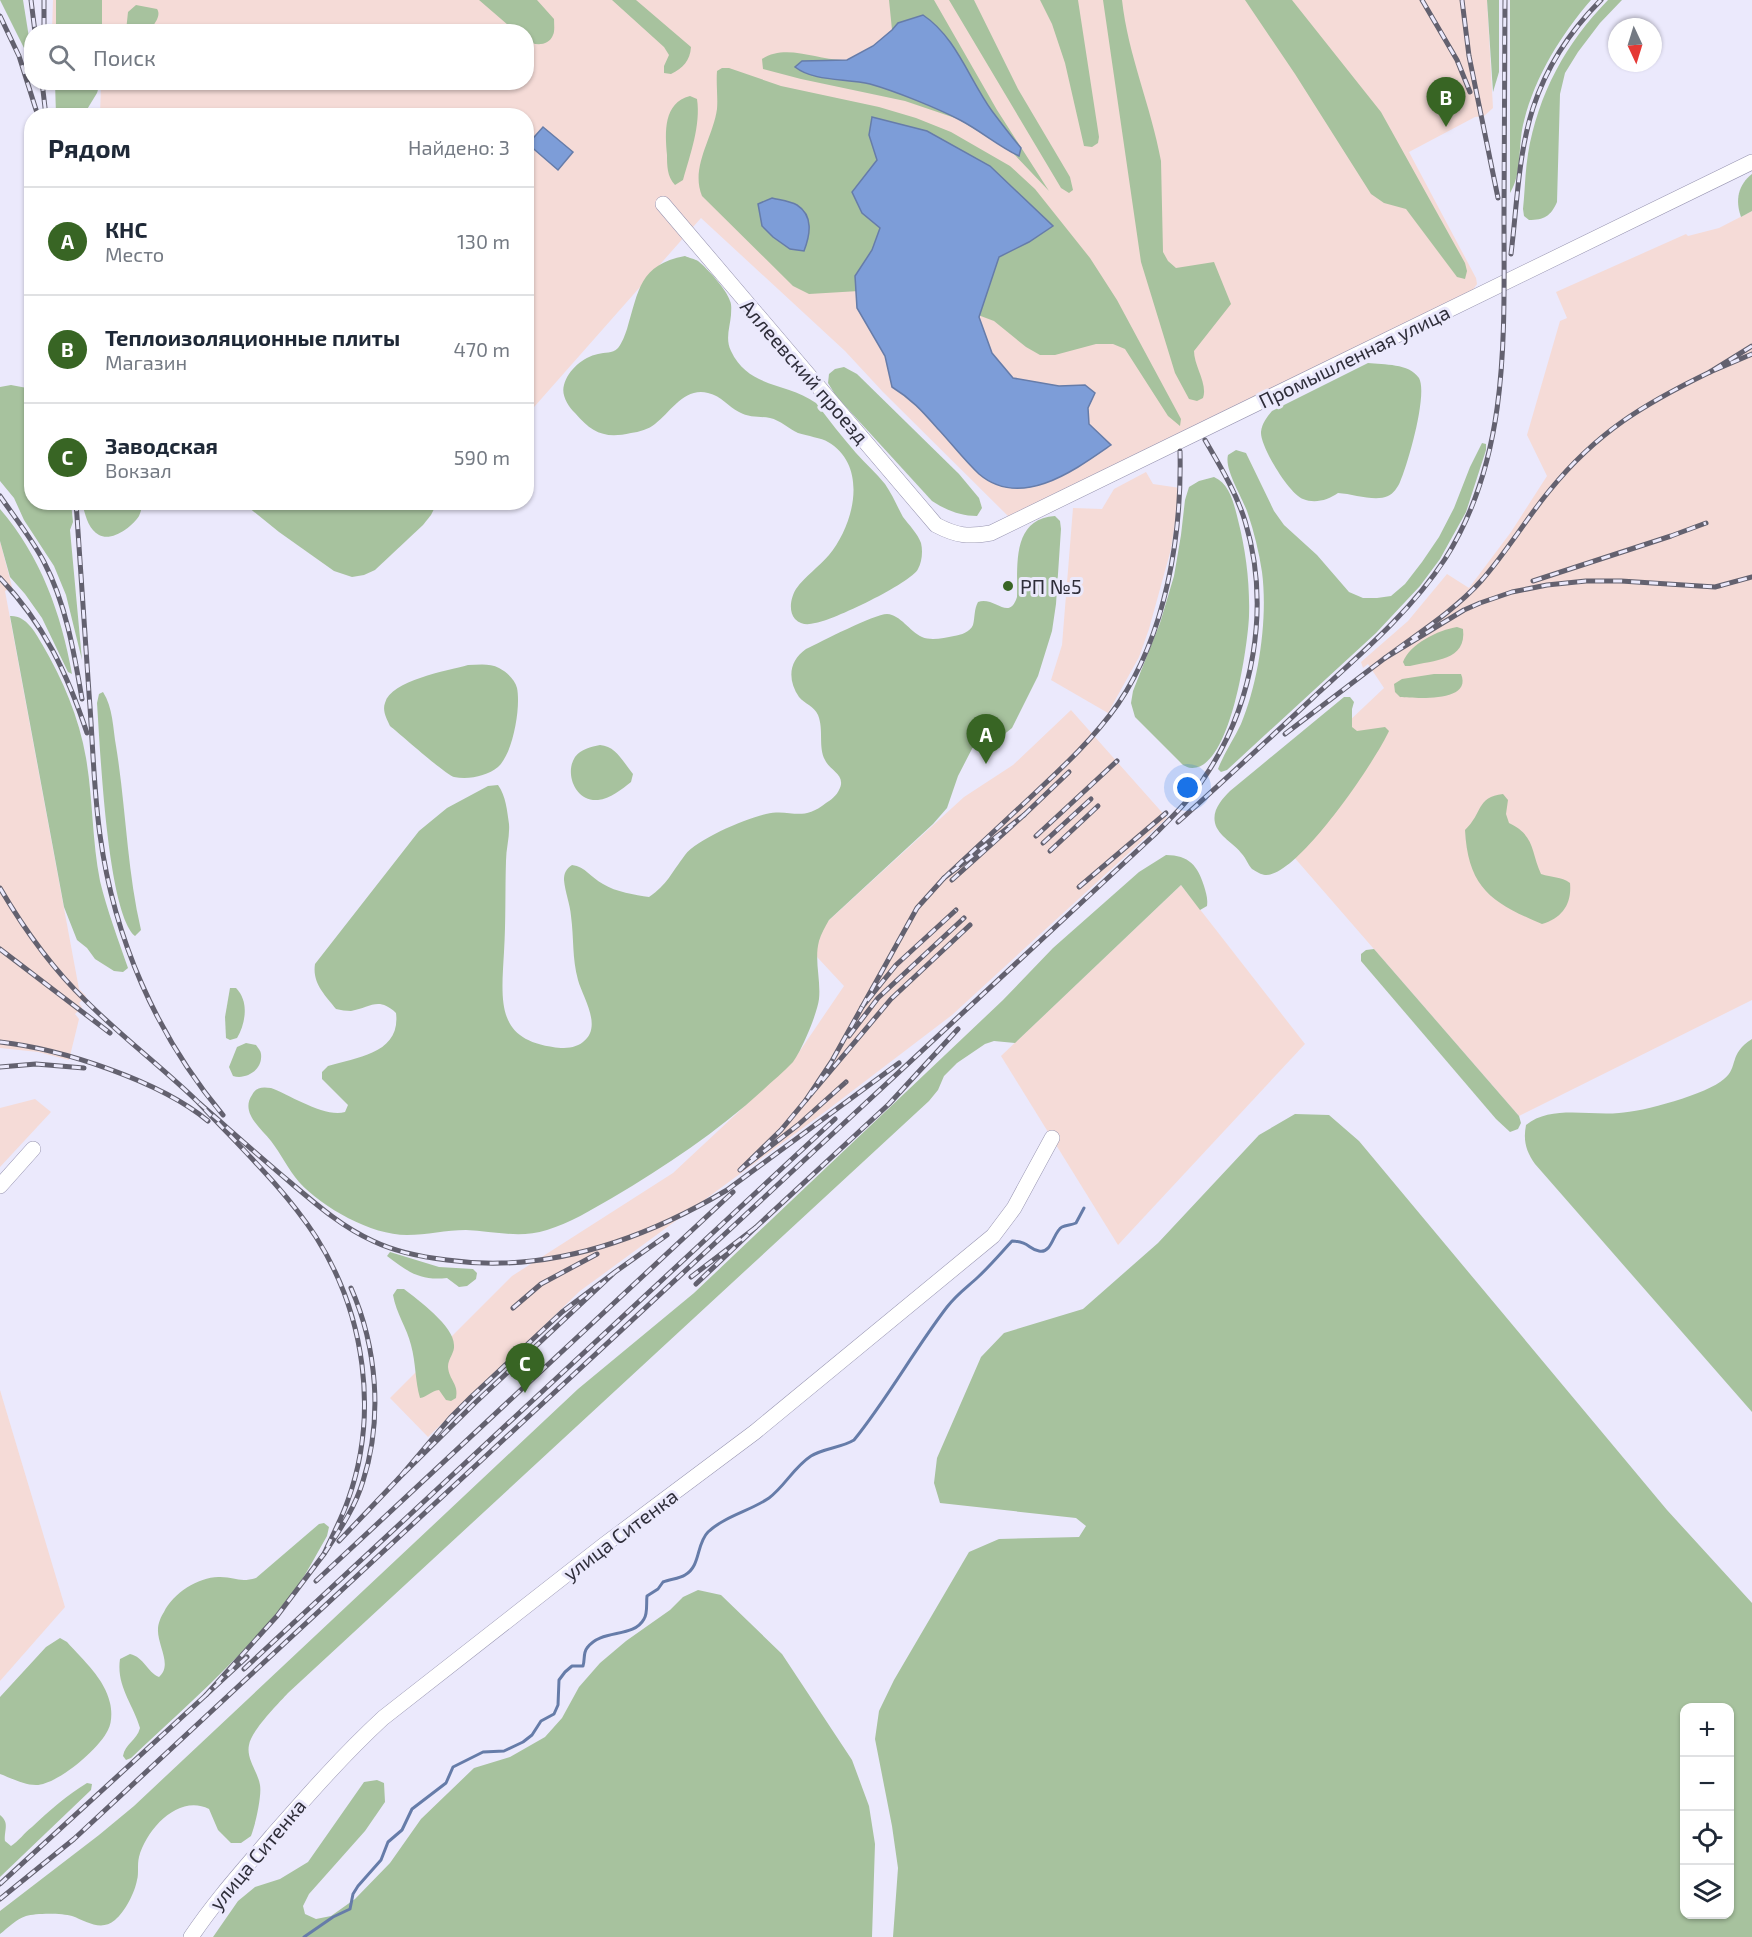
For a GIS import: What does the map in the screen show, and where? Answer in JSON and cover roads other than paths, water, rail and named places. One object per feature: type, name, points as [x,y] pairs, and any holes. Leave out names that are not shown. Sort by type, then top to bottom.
[{"type":"street","name":"Промышленная улица","points":[[952,533],[972,537],[991,533],[1752,162]]},
{"type":"street","name":"Аллеевский проезд","points":[[663,204],[936,525],[952,533]]},
{"type":"street","name":"улица Ситенка","points":[[191,1937],[230,1885],[314,1787],[384,1718],[604,1545],[755,1432],[993,1236],[1014,1209],[1052,1138]]},
{"type":"street","points":[[0,1186],[33,1149]]},
{"type":"water","points":[[923,15],[934,24],[953,47],[992,111],[1021,148],[1019,156],[960,120],[916,100],[870,84],[811,75],[795,67],[802,61],[847,60],[873,46],[898,23]]},
{"type":"water","points":[[872,117],[927,131],[990,166],[1053,226],[1029,242],[999,257],[979,317],[992,353],[1013,378],[1059,386],[1085,385],[1095,393],[1088,408],[1089,424],[1111,445],[1064,475],[1030,487],[1012,488],[995,484],[979,474],[917,407],[892,387],[885,356],[857,308],[855,276],[872,250],[880,228],[862,213],[852,192],[877,160],[869,135]]},
{"type":"water","points":[[543,127],[573,152],[558,170],[534,149],[534,137]]},
{"type":"water","points":[[772,198],[797,205],[806,215],[809,232],[804,251],[790,249],[762,226],[758,204]]},
{"type":"waterway","points":[[304,1937],[333,1917],[350,1909],[353,1894],[381,1860],[388,1842],[402,1830],[412,1809],[446,1783],[453,1767],[483,1752],[504,1751],[523,1742],[532,1735],[541,1721],[554,1714],[558,1705],[559,1680],[565,1672],[572,1666],[583,1666],[586,1650],[593,1642],[639,1625],[646,1614],[647,1596],[658,1589],[663,1582],[683,1576],[690,1571],[708,1532],[722,1522],[769,1498],[811,1456],[854,1440],[947,1307],[1012,1241],[1043,1251],[1050,1246],[1059,1230],[1076,1223],[1084,1208]]},
{"type":"railway","points":[[31,0],[34,24]]},
{"type":"railway","points":[[44,0],[44,24]]},
{"type":"railway","points":[[1422,0],[1457,60],[1470,92]]},
{"type":"railway","points":[[1462,0],[1469,56],[1498,198]]},
{"type":"railway","points":[[1178,822],[1402,613],[1432,578],[1466,520],[1482,479],[1499,394],[1504,306],[1505,0]]},
{"type":"railway","points":[[1511,254],[1521,162],[1528,126],[1538,93],[1561,50],[1601,0]]},
{"type":"railway","points":[[0,16],[24,72]]},
{"type":"railway","points":[[30,90],[35,108]]},
{"type":"railway","points":[[43,90],[45,108]]},
{"type":"railway","points":[[1752,346],[1710,372],[1752,354]]},
{"type":"railway","points":[[1710,372],[1643,408],[1604,436],[1550,490],[1481,581],[1435,622],[1385,658],[1464,610],[1512,592],[1586,581],[1715,587],[1752,577]]},
{"type":"railway","points":[[0,1899],[74,1839],[1153,836],[1193,794],[1221,749],[1235,719],[1246,687],[1257,620],[1257,587],[1253,553],[1245,521],[1232,489],[1205,440]]},
{"type":"railway","points":[[952,880],[1024,815],[944,878],[1078,751],[1109,716],[1135,676],[1148,647],[1168,583],[1178,516],[1180,451]]},
{"type":"railway","points":[[0,496],[34,545],[52,578],[68,629],[82,699]]},
{"type":"railway","points":[[77,510],[95,787],[100,835],[116,911],[127,948],[158,1018],[177,1052],[223,1115]]},
{"type":"railway","points":[[1533,581],[1706,523]]},
{"type":"railway","points":[[0,578],[16,595],[42,631],[71,690],[87,733]]},
{"type":"railway","points":[[1285,734],[1385,658]]},
{"type":"railway","points":[[1036,836],[1117,761]]},
{"type":"railway","points":[[1024,815],[1069,772]]},
{"type":"railway","points":[[1043,843],[1091,799]]},
{"type":"railway","points":[[1050,851],[1098,806]]},
{"type":"railway","points":[[1079,887],[1166,813]]},
{"type":"railway","points":[[944,878],[917,908],[862,1007],[896,965],[956,910]]},
{"type":"railway","points":[[0,888],[39,948],[74,988],[199,1103]]},
{"type":"railway","points":[[849,1036],[878,998],[964,918]]},
{"type":"railway","points":[[832,1061],[806,1100],[891,999],[970,925]]},
{"type":"railway","points":[[0,949],[110,1033]]},
{"type":"railway","points":[[833,1059],[862,1007]]},
{"type":"railway","points":[[755,1228],[889,1104],[958,1029]]},
{"type":"railway","points":[[0,1042],[52,1052],[109,1069],[164,1093],[188,1106],[208,1121]]},
{"type":"railway","points":[[351,1288],[367,1334],[371,1359],[375,1408],[373,1433],[369,1457],[356,1501],[324,1554],[348,1500],[358,1467],[363,1433],[362,1365],[356,1331],[333,1267],[316,1237],[290,1201],[199,1103],[310,1199],[340,1222],[382,1245],[409,1254],[447,1260],[484,1263],[521,1262],[593,1249],[628,1238],[695,1208],[727,1190],[899,1063]]},
{"type":"railway","points":[[0,1067],[36,1064],[84,1068]]},
{"type":"railway","points":[[806,1100],[781,1130],[740,1170],[798,1125],[846,1082]]},
{"type":"railway","points":[[244,1669],[835,1119]]},
{"type":"railway","points":[[316,1581],[733,1192]]},
{"type":"railway","points":[[691,1277],[755,1228],[696,1284]]},
{"type":"railway","points":[[615,1272],[562,1312],[471,1397],[399,1478],[476,1402],[615,1272],[667,1235]]},
{"type":"railway","points":[[513,1308],[541,1284],[597,1254]]},
{"type":"railway","points":[[339,1541],[399,1478]]},
{"type":"railway","points":[[247,1657],[206,1695],[277,1616],[324,1554]]},
{"type":"railway","points":[[0,1884],[206,1695]]},
{"type":"place","name":"Теплоизоляционные плиты","points":[[1446,127]]},
{"type":"place","name":"РП №5","points":[[1008,586]]},
{"type":"place","name":"КНС","points":[[986,764]]},
{"type":"place","name":"Заводская","points":[[525,1393]]}]
